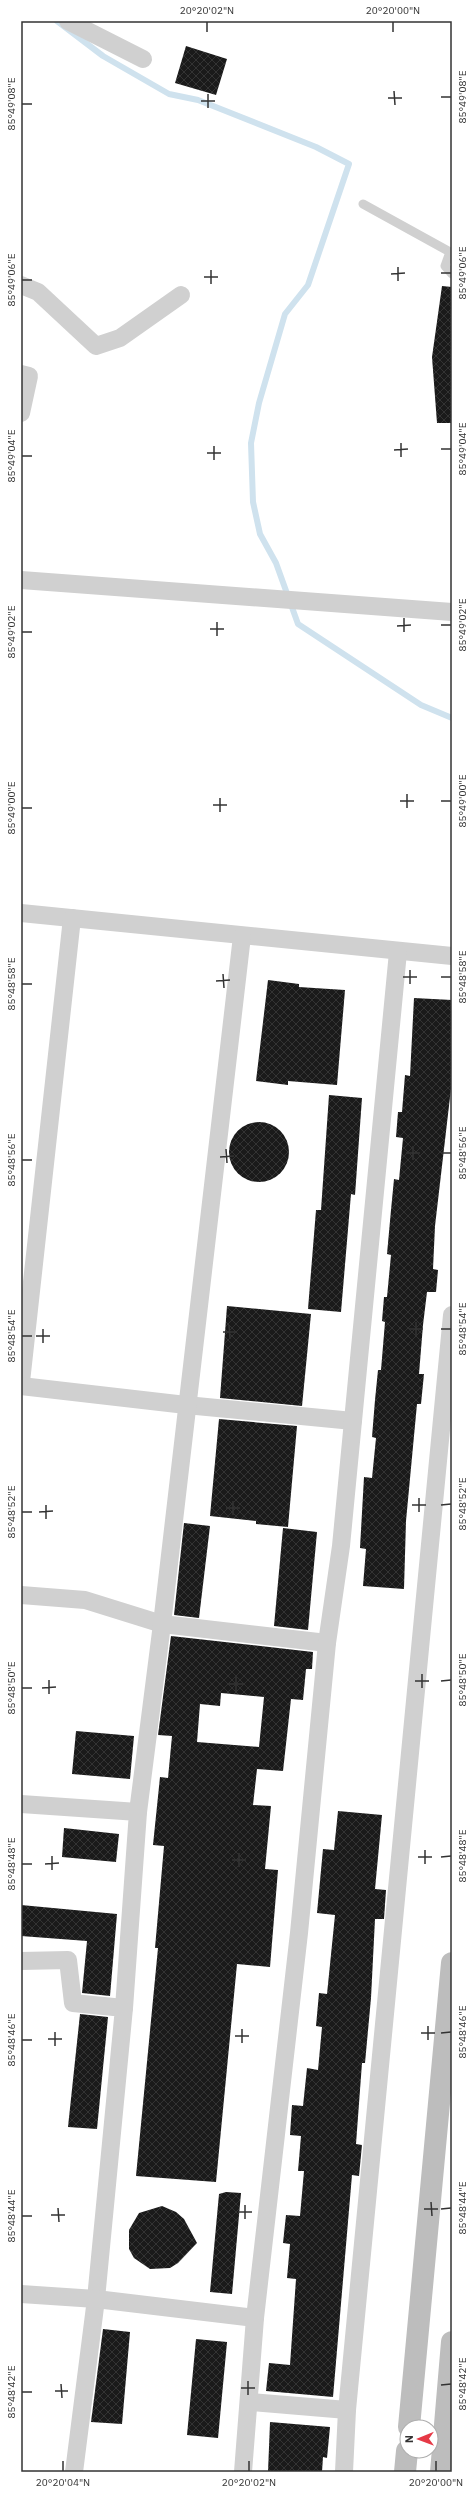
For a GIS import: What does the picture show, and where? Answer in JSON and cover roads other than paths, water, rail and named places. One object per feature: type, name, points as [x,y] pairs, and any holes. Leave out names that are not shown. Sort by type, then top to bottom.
[{"type":"street","points":[[68,21],[142,59]]},
{"type":"street","points":[[21,285],[38,292],[96,346],[120,338],[180,295]]},
{"type":"street","points":[[21,374],[28,376],[21,413]]},
{"type":"street","points":[[21,580],[452,612]]},
{"type":"street","points":[[21,913],[398,952],[452,956]]},
{"type":"street","points":[[21,1382],[27,1275],[72,918]]},
{"type":"street","points":[[74,2472],[96,2299],[124,2008],[138,1812],[162,1624],[186,1405],[242,936]]},
{"type":"street","points":[[243,2472],[256,2318],[299,1933],[327,1643],[341,1546],[398,952]]},
{"type":"street","points":[[344,2472],[347,2410],[452,1315]]},
{"type":"street","points":[[21,1386],[353,1422]]},
{"type":"street","points":[[21,1595],[85,1600],[162,1624],[327,1643]]},
{"type":"street","points":[[21,1804],[138,1812]]},
{"type":"street","points":[[21,1961],[68,1960],[73,2003],[124,2008]]},
{"type":"street","points":[[410,2419],[452,1963]]},
{"type":"street","points":[[21,2294],[96,2299],[256,2318]]},
{"type":"street","points":[[441,2472],[452,2342]]},
{"type":"street","points":[[250,2402],[347,2410]]},
{"type":"street","points":[[405,2472],[406,2459]]},
{"type":"lane","points":[[363,204],[450,252],[445,266],[452,274]]},
{"type":"waterway","points":[[57,21],[103,56],[169,94],[198,100],[316,147],[349,164],[308,285],[285,314],[259,403],[251,443],[253,502],[260,534],[276,563],[298,624],[421,705],[452,718]]}]
